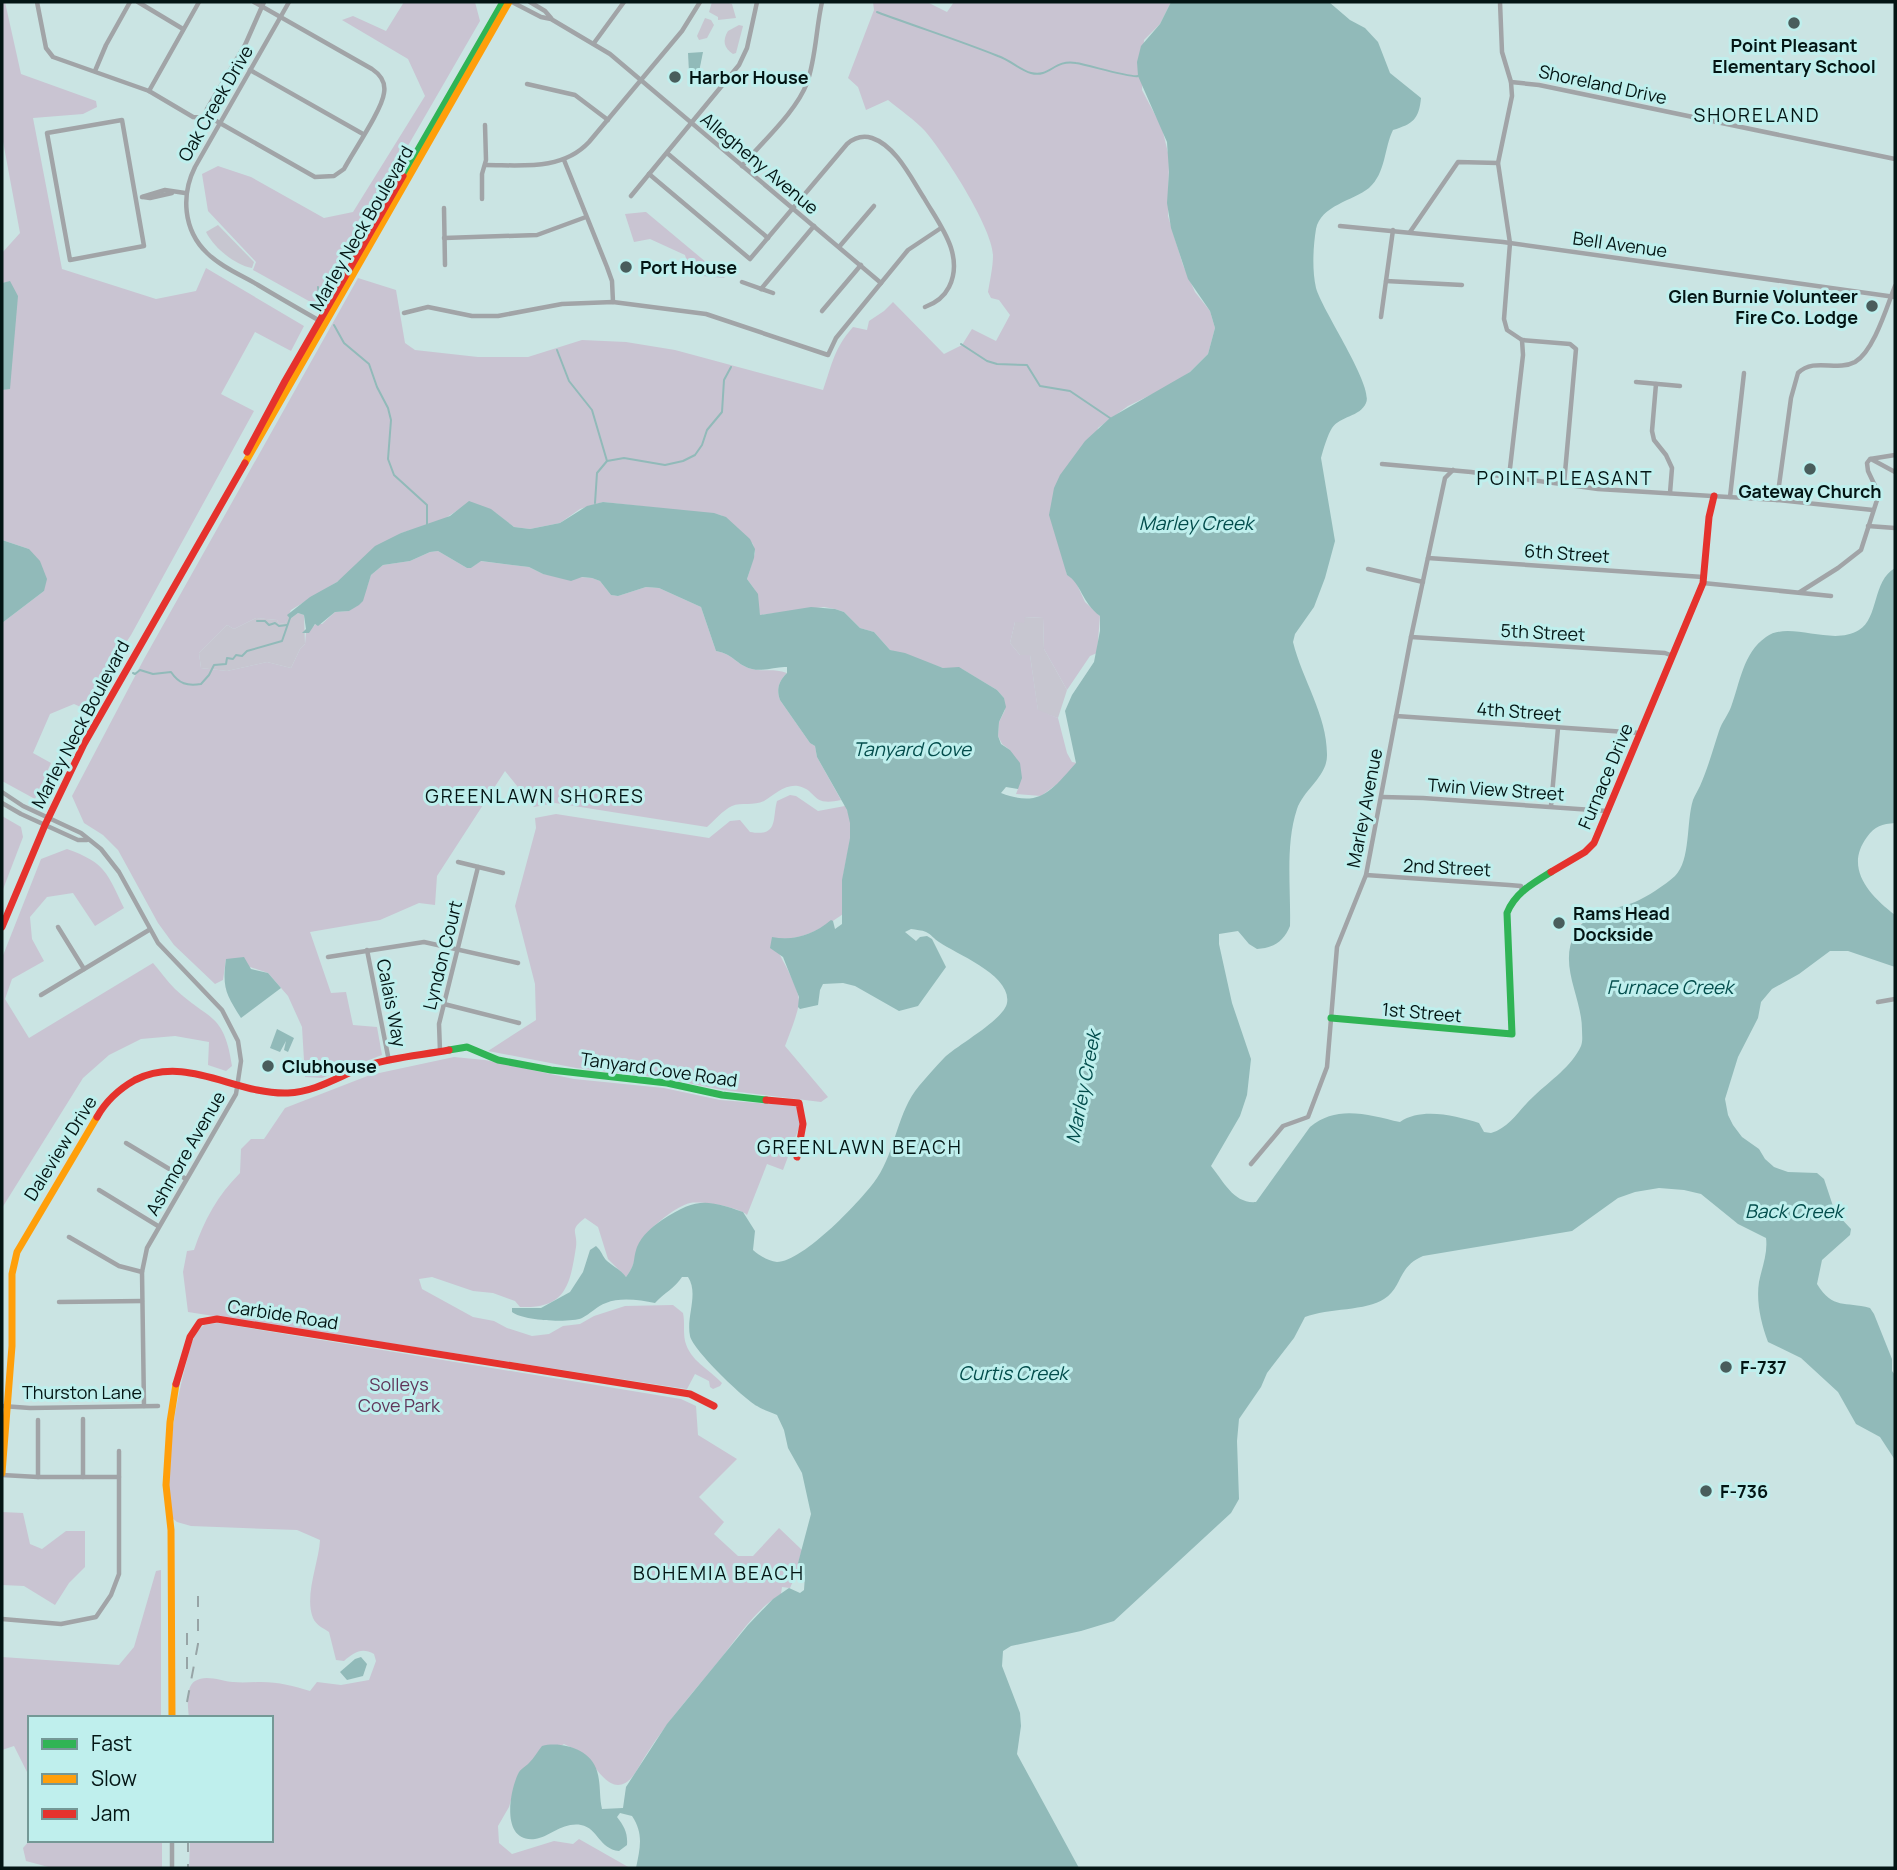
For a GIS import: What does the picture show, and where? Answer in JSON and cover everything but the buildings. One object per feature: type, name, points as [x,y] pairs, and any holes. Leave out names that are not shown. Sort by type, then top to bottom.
[{"type":"street","points":[[37,2],[46,48],[50,54],[149,91],[193,117],[205,117],[220,123],[309,174],[321,178],[340,174],[384,97],[380,76],[263,4],[254,2]]},
{"type":"street","points":[[95,71],[130,2]]},
{"type":"street","points":[[138,2],[183,29]]},
{"type":"street","points":[[149,91],[198,2]]},
{"type":"street","name":"Oak Creek Drive","points":[[186,193],[191,175],[289,2]]},
{"type":"street","name":"Marley Neck Boulevard","points":[[2,927],[47,821],[84,744],[503,2]]},
{"type":"street","name":"Marley Neck Boulevard","points":[[323,322],[511,2]]},
{"type":"street","name":"Allegheny Avenue","points":[[511,2],[551,19],[594,43],[881,283]]},
{"type":"street","name":"Allegheny Avenue","points":[[530,2],[545,11],[551,19]]},
{"type":"street","points":[[594,43],[624,2]]},
{"type":"street","points":[[485,165],[541,164],[564,160],[584,148],[682,31],[700,2]]},
{"type":"street","points":[[631,196],[742,60],[757,2]]},
{"type":"street","points":[[742,166],[793,106],[806,86],[822,2]]},
{"type":"street","points":[[1500,2],[1502,52],[1511,82],[1512,96],[1498,163],[1510,243],[1504,319],[1507,330],[1522,340],[1570,344],[1576,349],[1564,484]]},
{"type":"street","points":[[205,117],[207,109],[245,46],[263,4]]},
{"type":"street","points":[[250,70],[363,134]]},
{"type":"street","name":"Shoreland Drive","points":[[1511,82],[1539,85],[1895,159]]},
{"type":"street","points":[[527,84],[575,95],[608,120]]},
{"type":"street","points":[[122,120],[135,198],[144,246],[70,260],[47,133],[122,120]]},
{"type":"street","points":[[482,199],[485,125]]},
{"type":"street","points":[[649,174],[750,259],[847,144],[854,139],[867,137],[880,142],[898,160],[941,228],[953,253],[953,278],[944,296],[925,307]]},
{"type":"street","points":[[667,153],[768,238]]},
{"type":"street","points":[[564,160],[612,281],[614,302]]},
{"type":"street","points":[[1410,232],[1458,162],[1498,163]]},
{"type":"street","points":[[135,198],[165,190],[186,193],[189,223],[198,243],[206,252],[224,266],[323,322]]},
{"type":"street","points":[[839,247],[874,206]]},
{"type":"street","points":[[444,208],[445,265]]},
{"type":"street","points":[[444,238],[537,235],[586,217]]},
{"type":"street","points":[[761,289],[814,226]]},
{"type":"street","name":"Bell Avenue","points":[[1340,226],[1510,243],[1893,297]]},
{"type":"street","points":[[404,313],[428,307],[481,316],[513,314],[577,302],[614,302],[706,314],[828,355],[836,338],[912,247],[941,228]]},
{"type":"street","points":[[1381,317],[1393,230]]},
{"type":"street","points":[[822,311],[860,265]]},
{"type":"street","points":[[1386,281],[1462,285]]},
{"type":"street","points":[[742,282],[772,293]]},
{"type":"street","points":[[1777,500],[1791,398],[1798,373],[1814,365],[1842,365],[1856,361],[1870,345],[1893,297],[1895,286]]},
{"type":"street","points":[[1509,477],[1523,355],[1522,340]]},
{"type":"street","points":[[1730,497],[1744,373]]},
{"type":"street","points":[[1636,382],[1680,386]]},
{"type":"street","points":[[1656,384],[1652,431],[1654,440],[1672,468],[1670,493]]},
{"type":"street","points":[[1800,592],[1856,556],[1861,550],[1877,490],[1867,463],[1870,459],[1895,454]]},
{"type":"street","points":[[1870,459],[1895,472]]},
{"type":"street","points":[[1382,464],[1564,484],[1873,510]]},
{"type":"street","name":"Marley Avenue","points":[[1251,1164],[1283,1126],[1308,1117],[1327,1067],[1337,947],[1366,875],[1411,637],[1446,478],[1453,470]]},
{"type":"street","name":"Furnace Drive","points":[[1522,891],[1583,854],[1594,843],[1704,580],[1709,517],[1714,496]]},
{"type":"street","points":[[1868,526],[1895,528]]},
{"type":"street","name":"6th Street","points":[[1428,558],[1704,580],[1831,596]]},
{"type":"street","points":[[1368,569],[1423,582]]},
{"type":"street","name":"5th Street","points":[[1411,637],[1665,653],[1673,656]]},
{"type":"street","name":"4th Street","points":[[1396,716],[1641,733]]},
{"type":"street","points":[[1551,806],[1558,727]]},
{"type":"street","points":[[2,792],[47,821]]},
{"type":"street","name":"Twin View Street","points":[[1382,797],[1607,811]]},
{"type":"street","points":[[2,803],[20,814],[47,821]]},
{"type":"street","name":"Ashmore Avenue","points":[[47,821],[81,833],[101,849],[119,872],[149,930],[167,955],[229,1020],[240,1050],[239,1084],[231,1105],[147,1248],[142,1272],[144,1406]]},
{"type":"street","points":[[458,862],[503,873]]},
{"type":"street","name":"Lyndon Court","points":[[440,1051],[438,1032],[478,867]]},
{"type":"street","name":"2nd Street","points":[[1366,875],[1521,886],[1522,891]]},
{"type":"street","name":"1st Street","points":[[1331,1018],[1511,1035],[1507,913],[1510,902],[1522,891]]},
{"type":"street","points":[[58,927],[84,969]]},
{"type":"street","points":[[41,995],[149,930]]},
{"type":"street","points":[[328,957],[413,942],[433,943],[518,964]]},
{"type":"street","name":"Calais Way","points":[[367,950],[389,1061]]},
{"type":"street","points":[[1878,1002],[1895,999]]},
{"type":"street","points":[[444,1004],[519,1023]]},
{"type":"street","name":"Daleview Drive","points":[[2,1474],[4,1406],[12,1337],[11,1284],[17,1252],[110,1098],[133,1080],[159,1072],[185,1071],[275,1093],[299,1092],[363,1067],[461,1047]]},
{"type":"street","name":"Tanyard Cove Road","points":[[461,1047],[471,1048],[498,1060],[551,1070],[667,1083],[722,1095],[799,1103],[805,1117],[805,1125],[797,1157]]},
{"type":"street","points":[[126,1143],[186,1179]]},
{"type":"street","points":[[99,1190],[158,1226]]},
{"type":"street","points":[[69,1237],[119,1266],[142,1272]]},
{"type":"street","points":[[59,1302],[142,1301]]},
{"type":"street","name":"Carbide Road","points":[[172,1716],[171,1530],[165,1492],[168,1439],[173,1396],[190,1336],[200,1322],[217,1319],[677,1392],[702,1398],[714,1406]]},
{"type":"street","name":"Thurston Lane","points":[[4,1406],[158,1406]]},
{"type":"street","points":[[83,1419],[83,1477]]},
{"type":"street","points":[[38,1420],[38,1477]]},
{"type":"street","points":[[2,1619],[61,1623],[96,1616],[111,1595],[119,1574],[119,1451]]},
{"type":"street","points":[[2,1474],[119,1477]]},
{"type":"street","points":[[172,1842],[172,1868]]},
{"type":"shaded area","points":[[712,2],[732,4],[736,18],[718,20],[718,17],[709,12]]},
{"type":"shaded area","points":[[705,18],[711,20],[714,25],[707,38],[699,40],[697,36]]},
{"type":"shaded area","points":[[739,25],[743,26],[736,53],[733,54],[726,47],[725,38],[728,31]]},
{"type":"shaded area","points":[[218,225],[254,262],[252,268],[232,260],[214,244],[206,232]]},
{"type":"shaded area","points":[[298,613],[304,615],[305,644],[291,668],[267,662],[227,671],[201,668],[199,653],[227,625],[234,629],[256,618],[285,623],[287,615],[290,619]]},
{"type":"shaded area","points":[[1024,617],[1043,618],[1044,649],[1067,690],[1058,718],[1038,711],[1030,655],[1020,655],[1010,643],[1015,622]]},
{"type":"green space","points":[[2,2],[5,2],[21,74],[96,101],[97,107],[83,114],[33,118],[62,269],[156,299],[196,291],[206,268],[304,326],[291,351],[255,332],[221,394],[254,411],[131,635],[83,708],[74,704],[50,714],[33,753],[51,763],[35,799],[2,781],[2,623],[44,591],[29,549],[2,540],[2,390],[10,388],[10,282],[2,283],[2,253],[20,233],[2,136]]},
{"type":"green space","points":[[404,2],[475,2],[480,21],[316,305],[253,270],[256,262],[208,211],[202,174],[218,166],[251,177],[324,218],[353,212],[425,96],[408,59],[342,20],[353,16],[386,31]]},
{"type":"green space","points":[[873,2],[927,2],[947,12],[954,2],[1171,2],[1160,24],[1144,40],[1142,90],[1162,128],[1169,157],[1168,216],[1183,265],[1195,292],[1210,311],[1215,328],[1208,354],[1190,372],[1128,406],[1098,428],[1064,562],[1067,575],[1074,578],[1085,602],[1100,616],[1097,653],[1090,656],[1067,690],[1044,649],[1043,618],[1025,617],[1024,623],[1015,622],[1010,643],[1020,655],[1030,655],[1038,710],[1058,718],[1067,753],[1072,762],[1077,763],[1060,782],[1041,796],[1016,794],[1018,789],[1010,750],[1002,744],[998,736],[999,722],[1005,710],[1004,698],[997,690],[962,669],[943,668],[890,650],[874,632],[860,628],[844,612],[835,609],[824,607],[760,615],[755,590],[747,579],[755,553],[753,544],[721,515],[603,502],[580,509],[560,523],[530,529],[514,527],[496,513],[461,508],[441,521],[401,533],[337,582],[291,610],[285,623],[256,618],[234,629],[227,625],[199,653],[201,668],[227,671],[267,662],[291,668],[305,644],[306,633],[335,612],[349,611],[367,587],[371,575],[383,565],[410,561],[430,552],[438,551],[467,568],[480,561],[529,567],[543,574],[592,578],[600,581],[611,595],[618,596],[646,587],[659,588],[701,607],[716,651],[752,669],[787,673],[779,685],[780,700],[810,743],[815,746],[817,757],[841,800],[819,800],[804,788],[789,787],[764,801],[732,806],[707,827],[555,803],[534,807],[505,771],[437,876],[435,905],[419,903],[380,920],[310,932],[331,993],[346,992],[353,1025],[377,1027],[382,1055],[322,1078],[305,1077],[302,1027],[288,996],[268,973],[226,959],[223,980],[215,984],[174,945],[158,923],[118,850],[103,835],[84,823],[72,796],[144,659],[358,278],[396,290],[405,343],[415,350],[478,357],[528,357],[582,340],[626,342],[675,350],[823,390],[834,357],[853,327],[867,330],[869,321],[893,302],[944,354],[962,345],[972,329],[996,341],[1010,315],[999,300],[991,298],[988,292],[993,260],[991,243],[966,191],[944,156],[921,127],[888,100],[866,110],[858,87],[848,78],[874,10]]},
{"type":"green space","points":[[646,212],[725,278],[691,275],[685,255],[650,239],[634,242],[625,214]]},
{"type":"green space","points":[[790,795],[796,796],[818,811],[845,806],[849,815],[851,833],[842,883],[843,914],[810,933],[792,938],[772,938],[799,997],[785,1046],[828,1097],[821,1102],[723,1090],[663,1078],[576,1068],[488,1051],[536,1020],[535,984],[515,906],[536,828],[535,818],[556,814],[709,838],[730,821],[740,820],[750,832],[766,832],[772,825],[777,801]]},
{"type":"green space","points":[[2,816],[21,827],[23,837],[2,892]]},
{"type":"green space","points":[[67,849],[90,859],[104,871],[124,908],[95,926],[73,893],[47,897],[30,917],[32,939],[44,961],[12,979],[5,999],[29,1038],[153,963],[175,989],[219,1026],[229,1048],[232,1066],[226,1071],[208,1065],[209,1042],[175,1036],[141,1039],[109,1055],[83,1078],[2,1208],[2,958],[41,859]]},
{"type":"green space","points":[[454,1057],[485,1060],[574,1079],[664,1088],[720,1100],[797,1106],[800,1125],[783,1170],[767,1164],[747,1215],[728,1207],[703,1203],[690,1203],[678,1208],[643,1238],[626,1277],[608,1259],[598,1227],[585,1218],[575,1229],[576,1247],[568,1283],[556,1299],[547,1304],[520,1307],[515,1301],[493,1293],[473,1291],[432,1277],[419,1279],[422,1289],[473,1317],[494,1321],[532,1336],[549,1334],[563,1326],[580,1324],[594,1316],[625,1306],[673,1305],[683,1313],[687,1348],[695,1359],[722,1383],[720,1386],[713,1389],[709,1381],[695,1374],[687,1389],[188,1312],[183,1272],[187,1251],[194,1250],[212,1208],[240,1173],[241,1149],[251,1139],[264,1139],[285,1108],[370,1075]]},
{"type":"green space","name":"Solleys Cove Park","points":[[218,1323],[681,1399],[696,1406],[698,1435],[737,1459],[699,1497],[724,1522],[714,1534],[738,1556],[753,1556],[779,1528],[802,1550],[799,1568],[790,1588],[782,1587],[781,1594],[749,1623],[673,1717],[627,1782],[618,1785],[608,1781],[583,1754],[564,1744],[519,1772],[509,1807],[498,1826],[499,1843],[512,1854],[554,1841],[573,1844],[579,1839],[630,1868],[189,1868],[190,1842],[273,1842],[273,1716],[189,1716],[188,1698],[192,1684],[199,1679],[209,1678],[274,1683],[310,1691],[317,1682],[341,1685],[369,1680],[376,1661],[374,1654],[362,1651],[344,1661],[336,1660],[329,1632],[313,1618],[310,1600],[320,1540],[297,1530],[191,1526],[171,1517],[169,1478],[174,1420],[190,1348],[204,1325]]},
{"type":"green space","points":[[2,1512],[23,1513],[30,1544],[42,1549],[66,1531],[85,1531],[85,1567],[69,1583],[55,1605],[24,1586],[2,1585]]},
{"type":"green space","points":[[161,1570],[161,1716],[28,1716],[28,1774],[14,1746],[2,1750],[2,1657],[119,1665],[134,1647],[156,1571]]},
{"type":"green space","points":[[28,1842],[162,1842],[162,1868],[52,1868],[26,1861],[23,1848]]},
{"type":"water","points":[[1171,2],[1329,2],[1350,20],[1365,28],[1378,42],[1390,73],[1421,98],[1414,120],[1393,130],[1375,182],[1362,193],[1324,214],[1316,229],[1313,259],[1316,288],[1356,365],[1366,394],[1363,408],[1332,428],[1323,451],[1321,458],[1335,541],[1314,607],[1295,634],[1293,642],[1319,711],[1327,754],[1324,769],[1300,802],[1293,823],[1288,931],[1278,943],[1257,949],[1238,931],[1219,934],[1232,1003],[1251,1059],[1247,1095],[1240,1116],[1211,1166],[1236,1196],[1248,1202],[1256,1202],[1310,1127],[1331,1116],[1354,1113],[1400,1122],[1418,1115],[1439,1114],[1479,1123],[1484,1132],[1491,1133],[1509,1122],[1566,1067],[1581,1046],[1581,1017],[1569,957],[1575,933],[1586,920],[1650,894],[1675,876],[1680,869],[1686,851],[1693,800],[1752,651],[1766,637],[1775,633],[1786,631],[1836,636],[1859,630],[1870,617],[1882,581],[1895,568],[1895,823],[1873,830],[1861,848],[1858,859],[1859,870],[1869,890],[1895,915],[1895,967],[1848,951],[1830,951],[1799,974],[1772,989],[1761,1002],[1758,1018],[1738,1057],[1725,1099],[1733,1125],[1774,1167],[1788,1172],[1817,1173],[1824,1179],[1835,1212],[1851,1229],[1850,1235],[1822,1260],[1817,1284],[1834,1301],[1870,1308],[1874,1314],[1892,1359],[1892,1371],[1895,1375],[1895,1460],[1880,1437],[1856,1424],[1838,1392],[1801,1358],[1768,1342],[1758,1297],[1766,1238],[1738,1224],[1701,1194],[1659,1188],[1635,1192],[1618,1198],[1572,1231],[1423,1256],[1404,1271],[1390,1294],[1377,1303],[1305,1317],[1294,1338],[1267,1373],[1261,1387],[1239,1419],[1239,1499],[1231,1513],[1114,1621],[1011,1646],[1003,1651],[1002,1666],[1020,1713],[1017,1754],[1079,1868],[636,1868],[640,1835],[632,1816],[620,1813],[617,1817],[625,1830],[627,1845],[619,1851],[607,1847],[591,1830],[581,1825],[568,1826],[535,1839],[524,1838],[512,1825],[512,1793],[519,1772],[542,1746],[566,1746],[589,1757],[597,1771],[602,1809],[623,1808],[626,1787],[667,1724],[748,1625],[773,1599],[789,1588],[800,1593],[804,1590],[805,1576],[798,1563],[811,1514],[802,1473],[788,1448],[777,1415],[759,1407],[741,1394],[693,1343],[689,1328],[692,1291],[688,1277],[682,1277],[655,1303],[612,1301],[576,1320],[526,1317],[512,1312],[512,1308],[541,1308],[570,1292],[583,1272],[590,1250],[596,1246],[607,1261],[626,1277],[644,1235],[662,1220],[693,1204],[710,1203],[743,1212],[755,1231],[753,1250],[767,1259],[777,1262],[802,1252],[832,1228],[870,1188],[883,1167],[912,1096],[944,1058],[998,1017],[1007,1003],[1006,993],[1001,983],[981,967],[928,933],[911,929],[905,932],[916,941],[927,936],[932,939],[946,967],[918,1006],[899,1011],[855,986],[843,983],[823,984],[818,1005],[800,1009],[798,1007],[799,997],[783,957],[770,948],[772,937],[803,936],[831,920],[835,929],[842,924],[842,880],[850,838],[847,810],[817,757],[815,746],[810,743],[780,700],[779,685],[787,673],[787,667],[752,669],[716,651],[701,607],[659,588],[646,587],[618,596],[611,595],[600,581],[592,578],[582,577],[571,581],[543,574],[529,567],[481,561],[467,568],[438,551],[410,561],[383,565],[371,575],[363,601],[359,605],[349,611],[335,612],[318,626],[315,624],[309,633],[302,633],[306,629],[304,615],[298,613],[290,619],[287,615],[310,597],[337,582],[375,546],[401,533],[450,516],[469,501],[491,509],[514,527],[530,529],[560,523],[587,506],[603,502],[714,513],[726,517],[750,539],[755,549],[747,579],[758,594],[760,615],[811,607],[835,609],[844,612],[860,628],[874,632],[890,650],[943,668],[959,667],[997,690],[1004,698],[1006,707],[999,722],[998,736],[1001,744],[1010,750],[1020,763],[1022,778],[1018,789],[1006,787],[1001,793],[1026,799],[1052,789],[1076,763],[1065,711],[1072,695],[1094,662],[1100,631],[1100,616],[1067,575],[1049,515],[1054,488],[1060,475],[1085,441],[1110,418],[1190,372],[1208,354],[1215,328],[1210,311],[1188,279],[1171,228],[1167,203],[1167,142],[1138,76],[1137,62],[1141,46],[1160,24]]},
{"type":"water","points":[[703,52],[699,72],[689,72],[688,53]]},
{"type":"water","points":[[10,281],[18,296],[10,389],[2,390],[2,283]]},
{"type":"water","points":[[2,540],[29,549],[40,561],[47,579],[44,591],[2,623]]},
{"type":"water","points":[[244,957],[251,969],[268,973],[281,988],[241,1018],[226,990],[225,969],[226,959]]},
{"type":"water","points":[[277,1029],[294,1038],[288,1052],[284,1050],[286,1041],[280,1052],[270,1048]]},
{"type":"water","points":[[361,1657],[367,1664],[363,1676],[347,1680],[340,1672]]},
{"type":"waterway","points":[[877,12],[998,56],[1031,73],[1043,73],[1069,62],[1138,76]]},
{"type":"waterway","points":[[318,287],[319,299]]},
{"type":"waterway","points":[[334,325],[344,343],[369,364],[391,420],[388,459],[394,475],[427,505],[427,525]]},
{"type":"waterway","points":[[961,344],[987,361],[1027,365],[1040,386],[1070,391],[1110,418]]},
{"type":"waterway","points":[[557,350],[569,381],[592,410],[607,461]]},
{"type":"waterway","points":[[595,503],[597,473],[607,461],[624,458],[665,465],[695,455],[707,430],[722,412],[724,380],[731,367]]},
{"type":"waterway","points":[[133,673],[140,670],[153,674],[171,672],[184,683],[201,684],[214,665],[226,664],[227,658],[233,659],[236,655],[242,656],[247,651],[282,641],[290,618]]},
{"type":"waterway","points":[[257,621],[265,621],[269,625],[287,625]]},
{"type":"railway","points":[[187,1702],[198,1644],[198,1596]]},
{"type":"railway","points":[[187,1633],[187,1669]]},
{"type":"railway","points":[[188,1842],[188,1868]]},
{"type":"traffic: fast","points":[[403,176],[503,2]]},
{"type":"traffic: fast","points":[[1331,1018],[1512,1034],[1507,913],[1520,894],[1551,872]]},
{"type":"traffic: fast","points":[[449,1050],[467,1047],[498,1060],[551,1070],[667,1083],[722,1095],[766,1100]]},
{"type":"traffic: slow","points":[[245,463],[509,2]]},
{"type":"traffic: slow","points":[[2,1473],[12,1346],[12,1274],[17,1252],[97,1117]]},
{"type":"traffic: slow","points":[[172,1716],[171,1530],[166,1485],[170,1422],[176,1384]]},
{"type":"traffic: jam","points":[[247,452],[403,176]]},
{"type":"traffic: jam","points":[[2,927],[45,825],[84,744],[245,463]]},
{"type":"traffic: jam","points":[[1551,872],[1585,852],[1594,843],[1703,583],[1709,517],[1714,496]]},
{"type":"traffic: jam","points":[[97,1117],[124,1087],[154,1073],[192,1073],[268,1092],[288,1093],[319,1086],[379,1062],[449,1050]]},
{"type":"traffic: jam","points":[[766,1100],[799,1103],[803,1124],[797,1157]]},
{"type":"traffic: jam","points":[[176,1384],[190,1337],[200,1322],[217,1319],[690,1394],[714,1406]]},
{"type":"place","name":"Point Pleasant Elementary School","points":[[1794,23]]},
{"type":"place","name":"Harbor House","points":[[675,77]]},
{"type":"place","name":"Port House","points":[[626,267]]},
{"type":"place","name":"Glen Burnie Volunteer Fire Co. Lodge","points":[[1872,306]]},
{"type":"place","name":"Gateway Church","points":[[1810,469]]},
{"type":"place","name":"Rams Head Dockside","points":[[1559,923]]},
{"type":"place","name":"Clubhouse","points":[[268,1066]]},
{"type":"place","name":"F-737","points":[[1726,1367]]},
{"type":"place","name":"F-736","points":[[1706,1491]]},
{"type":"district","name":"SHORELAND","points":[[1757,115]]},
{"type":"district","name":"POINT PLEASANT","points":[[1565,478]]},
{"type":"district","name":"GREENLAWN SHORES","points":[[535,796]]},
{"type":"district","name":"GREENLAWN BEACH","points":[[860,1147]]},
{"type":"district","name":"BOHEMIA BEACH","points":[[719,1573]]},
{"type":"water label","name":"Marley Creek","points":[[1196,523]]},
{"type":"water label","name":"Tanyard Cove","points":[[912,749]]},
{"type":"water label","name":"Furnace Creek","points":[[1670,987]]},
{"type":"water label","name":"Marley Creek","points":[[1083,1087]]},
{"type":"water label","name":"Back Creek","points":[[1794,1211]]},
{"type":"water label","name":"Curtis Creek","points":[[1013,1373]]}]
